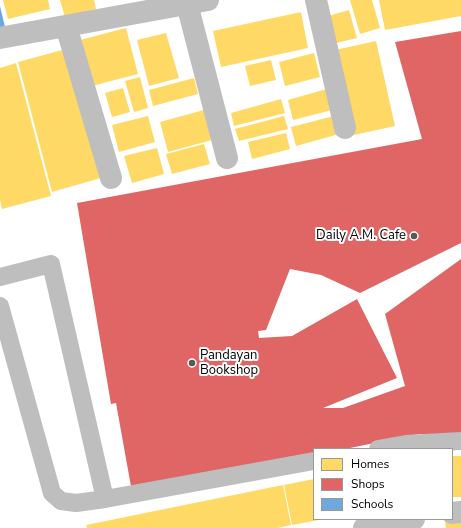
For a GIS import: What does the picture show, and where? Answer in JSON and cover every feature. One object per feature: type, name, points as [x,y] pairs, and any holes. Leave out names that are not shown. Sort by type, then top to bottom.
[{"type":"street","points":[[0,38],[186,2],[208,0]]},
{"type":"street","points":[[316,0],[345,128]]},
{"type":"street","points":[[186,2],[227,158]]},
{"type":"street","points":[[66,26],[111,178]]},
{"type":"street","points":[[364,528],[408,520]]},
{"type":"lane","points":[[0,277],[51,264],[106,499]]},
{"type":"lane","points":[[0,306],[52,493],[61,501],[76,503],[106,499],[313,461]]},
{"type":"lane","points":[[384,448],[406,444],[461,441]]},
{"type":"building: Homes","points":[[3,0],[48,0],[50,9],[8,19]]},
{"type":"building: Homes","points":[[60,0],[94,0],[96,9],[65,17]]},
{"type":"building: Homes","points":[[350,0],[372,0],[380,28],[360,34]]},
{"type":"building: Homes","points":[[379,0],[461,0],[461,16],[385,30]]},
{"type":"building: Homes","points":[[349,10],[357,38],[336,43],[328,16]]},
{"type":"building: Homes","points":[[301,12],[308,48],[221,67],[213,31]]},
{"type":"building: Homes","points":[[126,28],[138,74],[92,86],[80,40]]},
{"type":"building: Homes","points":[[166,33],[179,78],[149,86],[137,40]]},
{"type":"building: Homes","points":[[376,41],[395,126],[354,135],[335,50]]},
{"type":"building: Homes","points":[[66,49],[101,178],[52,192],[18,62]]},
{"type":"building: Homes","points":[[314,53],[320,77],[285,86],[279,62]]},
{"type":"building: Homes","points":[[271,60],[276,80],[250,86],[245,66]]},
{"type":"building: Homes","points":[[16,63],[51,196],[2,209],[0,200],[0,68]]},
{"type":"building: Homes","points":[[140,77],[148,108],[134,112],[125,81]]},
{"type":"building: Homes","points":[[194,78],[198,94],[153,106],[149,90]]},
{"type":"building: Homes","points":[[123,88],[130,112],[112,117],[105,93]]},
{"type":"building: Homes","points":[[330,88],[336,109],[293,120],[288,100]]},
{"type":"building: Homes","points":[[281,99],[285,113],[234,126],[231,113]]},
{"type":"building: Homes","points":[[204,110],[212,140],[168,152],[160,122]]},
{"type":"building: Homes","points":[[148,116],[155,142],[119,152],[112,125]]},
{"type":"building: Homes","points":[[284,116],[288,129],[239,141],[235,129]]},
{"type":"building: Homes","points":[[334,116],[339,134],[296,146],[291,127]]},
{"type":"building: Homes","points":[[286,133],[290,149],[252,159],[248,142]]},
{"type":"building: Homes","points":[[204,144],[210,164],[172,174],[166,154]]},
{"type":"building: Homes","points":[[157,148],[164,174],[132,183],[124,156]]},
{"type":"building: Homes","points":[[453,456],[461,456],[461,497],[453,497]]},
{"type":"building: Homes","points":[[313,479],[313,520],[319,520],[292,525],[284,485]]},
{"type":"building: Homes","points":[[283,485],[291,525],[278,528],[87,528],[86,525]]},
{"type":"building: Homes","points":[[461,521],[461,528],[446,528],[445,522]]},
{"type":"building: Shops","points":[[461,31],[461,243],[360,293],[321,275],[290,269],[266,330],[258,331],[259,338],[292,336],[357,299],[397,378],[323,408],[343,408],[405,386],[385,314],[461,259],[461,434],[419,434],[350,448],[313,448],[313,455],[132,492],[116,403],[111,404],[77,203],[422,139],[395,42]]},
{"type":"building: Schools","points":[[0,6],[5,27],[0,28]]},
{"type":"place","name":"Daily A.M. Cafe","points":[[414,236]]},
{"type":"place","name":"Pandayan Bookshop","points":[[192,363]]}]
